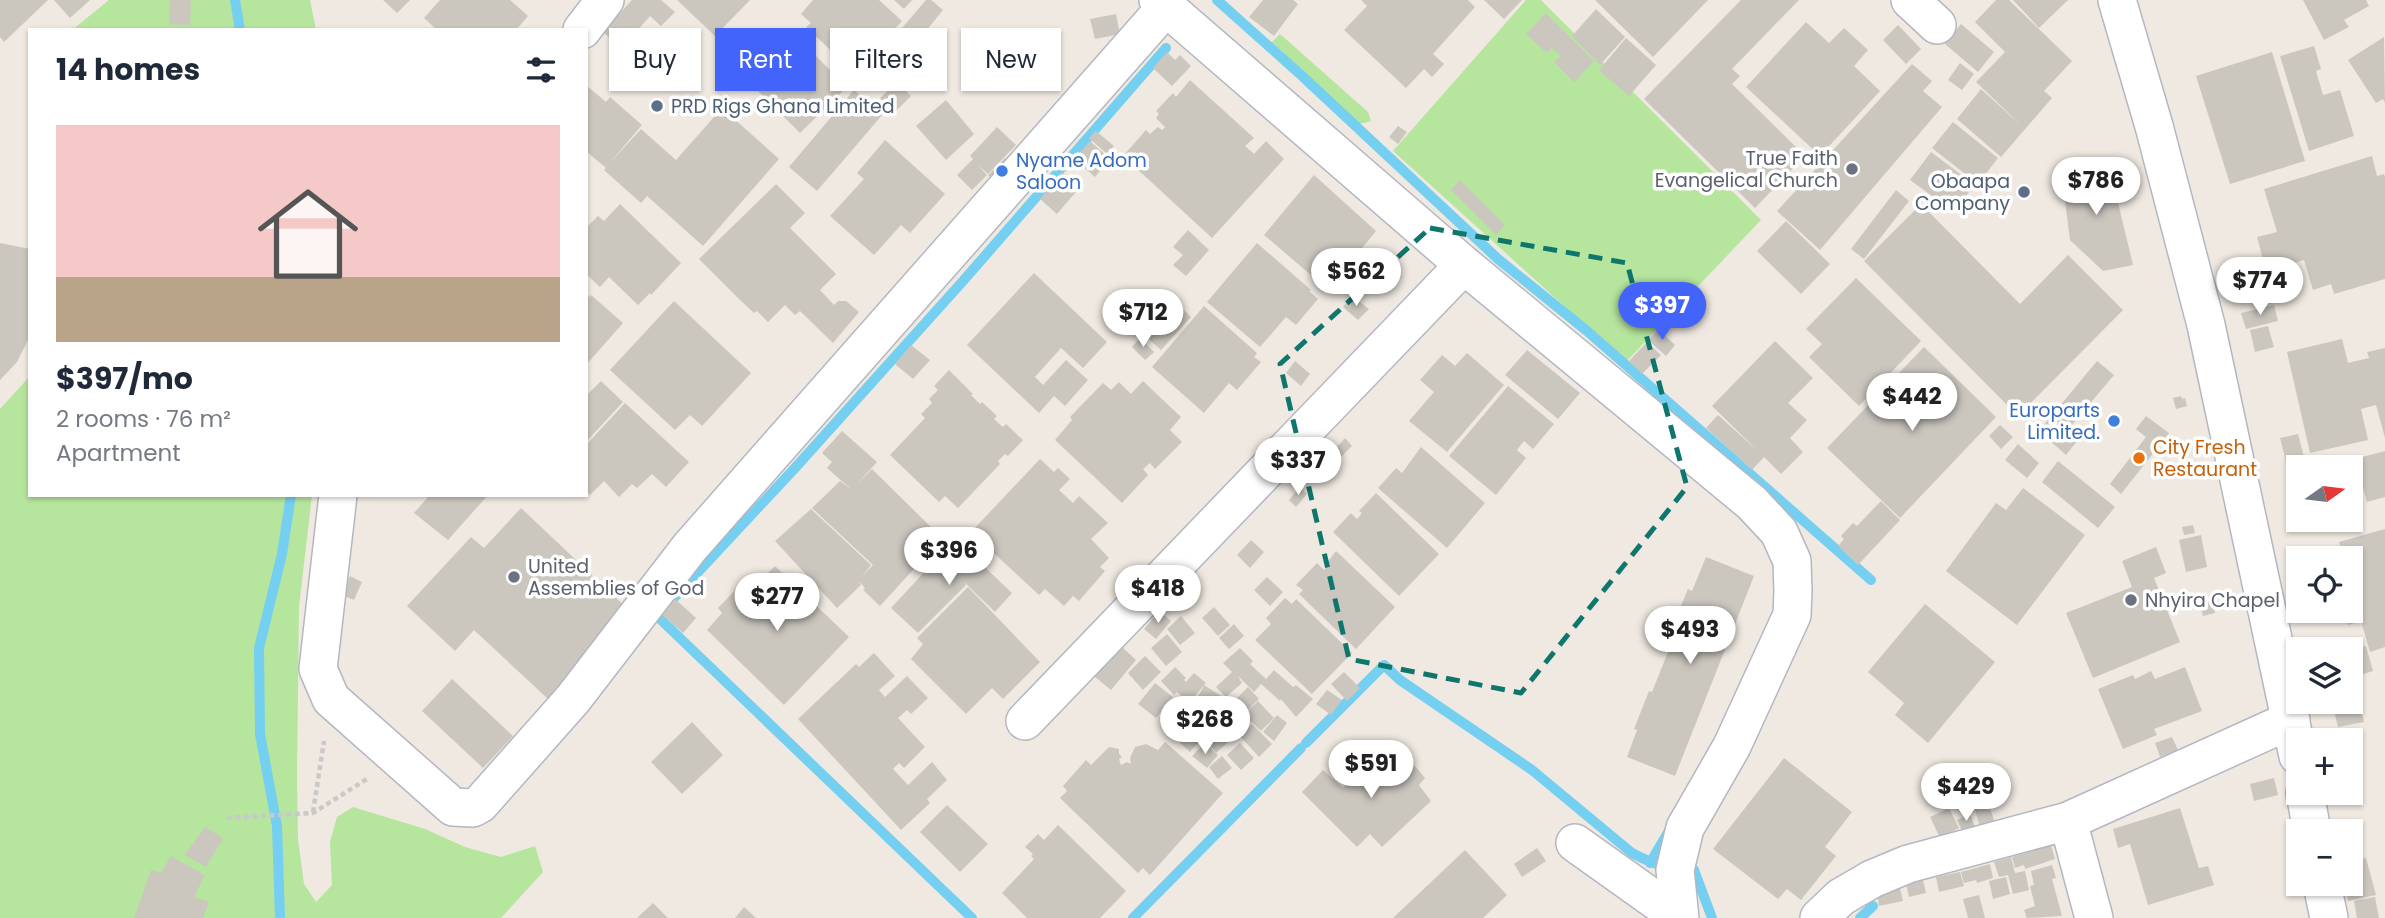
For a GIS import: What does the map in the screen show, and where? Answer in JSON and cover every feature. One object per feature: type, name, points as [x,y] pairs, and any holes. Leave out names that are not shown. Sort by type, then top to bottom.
[{"type":"street","points":[[584,28],[605,0]]},
{"type":"street","points":[[1910,0],[1937,25]]},
{"type":"street","points":[[2117,0],[2207,325],[2293,728]]},
{"type":"street","points":[[338,497],[318,669],[331,699],[453,807],[474,808],[573,699],[690,547],[1162,4],[1465,265],[1752,503],[1779,532],[1791,561],[1791,615],[1732,746],[1685,828],[1675,870],[1680,917]]},
{"type":"street","points":[[1025,721],[1465,265]]},
{"type":"street","points":[[1819,918],[1841,897],[1872,879],[1908,864],[2068,821],[2291,720]]},
{"type":"street","points":[[2068,821],[2094,918]]},
{"type":"street","points":[[1575,842],[1680,917]]},
{"type":"street","points":[[2324,896],[2329,918]]},
{"type":"path","points":[[313,813],[331,699]]},
{"type":"path","points":[[227,818],[313,813],[398,759]]},
{"type":"highlighted area","points":[[1430,228],[1627,263],[1687,487],[1521,693],[1349,659],[1280,364]]},
{"type":"green space","points":[[109,0],[310,0],[316,28],[74,28]]},
{"type":"green space","points":[[1526,0],[1541,0],[1761,220],[1626,362],[1393,151]]},
{"type":"green space","points":[[1280,34],[1368,112],[1371,121],[1360,124],[1272,42]]},
{"type":"green space","points":[[28,378],[28,497],[312,497],[299,607],[298,839],[304,884],[316,902],[332,885],[330,842],[337,817],[353,807],[425,829],[465,847],[501,857],[535,846],[543,872],[501,918],[0,918],[0,409]]},
{"type":"building","points":[[0,0],[48,0],[4,42],[0,37]]},
{"type":"building","points":[[54,0],[90,0],[70,18]]},
{"type":"building","points":[[170,0],[191,0],[190,25],[169,24]]},
{"type":"building","points":[[383,0],[410,0],[397,13]]},
{"type":"building","points":[[440,0],[510,0],[528,16],[518,28],[435,28],[424,18]]},
{"type":"building","points":[[632,0],[661,0],[675,12],[661,26],[650,16],[640,28],[609,28],[609,37],[603,32]]},
{"type":"building","points":[[677,0],[750,0],[723,28],[715,28],[715,36]]},
{"type":"building","points":[[813,0],[879,0],[902,21],[896,28],[830,28],[830,50],[816,36],[816,28],[806,27],[811,23],[801,14]]},
{"type":"building","points":[[894,0],[912,0],[904,9]]},
{"type":"building","points":[[926,0],[931,0],[943,10],[928,28],[902,28]]},
{"type":"building","points":[[1263,0],[1293,0],[1298,4],[1274,36],[1249,17]]},
{"type":"building","points":[[1361,0],[1468,0],[1475,7],[1433,54],[1444,64],[1432,77],[1424,69],[1406,88],[1344,30],[1367,6]]},
{"type":"building","points":[[1484,0],[1522,0],[1504,19]]},
{"type":"building","points":[[1595,0],[1708,0],[1653,57]]},
{"type":"building","points":[[1741,0],[1799,0],[1732,69],[1740,76],[1732,84],[1805,156],[1755,208],[1644,99]]},
{"type":"building","points":[[1996,0],[2009,0],[2072,61],[2044,91],[2052,98],[2001,157],[1957,119],[1981,89],[2022,126],[1976,82],[2005,52],[1975,22]]},
{"type":"building","points":[[2013,0],[2068,0],[2039,28]]},
{"type":"building","points":[[2303,0],[2366,0],[2369,6],[2344,20],[2349,27],[2324,40]]},
{"type":"building","points":[[1596,9],[1625,37],[1600,65],[1572,36]]},
{"type":"building","points":[[1546,13],[1594,61],[1574,82],[1554,62],[1561,56],[1552,48],[1547,53],[1526,34]]},
{"type":"building","points":[[1116,14],[1120,34],[1095,39],[1090,19]]},
{"type":"building","points":[[1806,22],[1829,43],[1844,28],[1868,50],[1854,66],[1880,91],[1820,156],[1746,87]]},
{"type":"building","points":[[1961,24],[1994,52],[1978,72],[1945,44]]},
{"type":"building","points":[[1898,25],[1921,49],[1906,64],[1883,40]]},
{"type":"building","points":[[2384,37],[2385,103],[2383,99],[2376,103],[2348,60]]},
{"type":"building","points":[[1626,38],[1656,65],[1629,96],[1599,70]]},
{"type":"building","points":[[2314,46],[2321,69],[2316,71],[2323,95],[2340,90],[2354,136],[2309,151],[2280,56]]},
{"type":"building","points":[[1167,52],[1175,60],[1180,55],[1191,66],[1172,86],[1153,68]]},
{"type":"building","points":[[2272,52],[2305,161],[2230,184],[2196,76]]},
{"type":"building","points":[[816,56],[830,70],[830,91],[843,91],[800,133],[758,91],[816,91]]},
{"type":"building","points":[[1960,63],[1974,74],[1962,90],[1948,80]]},
{"type":"building","name":"True Faith Evangelical Church","points":[[1912,64],[1932,81],[1923,91],[1942,107],[1820,250],[1777,211]]},
{"type":"building","points":[[1190,80],[1254,138],[1245,146],[1254,154],[1266,141],[1284,159],[1212,238],[1123,156],[1146,130],[1150,134],[1158,127],[1162,130],[1165,127],[1156,118],[1159,114],[1156,111],[1173,93],[1176,97]]},
{"type":"building","points":[[588,87],[606,102],[610,97],[642,125],[609,164],[641,129],[676,160],[722,108],[779,159],[703,246],[647,196],[641,203],[604,170],[606,168],[588,153]]},
{"type":"building","points":[[853,91],[883,114],[817,191],[789,167]]},
{"type":"building","points":[[887,91],[906,91],[911,96],[894,113],[880,98]]},
{"type":"building","points":[[946,100],[974,134],[946,160],[916,126]]},
{"type":"building","points":[[1953,122],[1998,158],[1978,184],[1932,148]]},
{"type":"building","points":[[1398,126],[1407,132],[1398,144],[1389,137]]},
{"type":"building","points":[[997,127],[1016,145],[988,174],[978,165],[987,175],[972,190],[957,175],[973,159],[970,156]]},
{"type":"building","points":[[1096,131],[1114,146],[1107,154],[1089,138]]},
{"type":"building","points":[[885,140],[945,194],[910,233],[901,225],[874,255],[830,216],[864,179],[857,173]]},
{"type":"building","points":[[1090,141],[1110,159],[1095,177],[1074,159]]},
{"type":"building","points":[[1931,152],[1975,185],[1953,211],[1910,180]]},
{"type":"building","points":[[2372,156],[2377,176],[2384,174],[2385,177],[2385,279],[2334,294],[2331,284],[2313,290],[2304,260],[2266,271],[2257,237],[2277,232],[2264,189]]},
{"type":"building","name":"Nyame Adom Saloon","points":[[1005,158],[1016,167],[1000,186],[988,175]]},
{"type":"building","points":[[2108,161],[2133,265],[2103,271],[2070,240],[2062,178]]},
{"type":"building","points":[[1062,172],[1080,187],[1057,214],[1040,199]]},
{"type":"building","points":[[1314,175],[1376,231],[1354,258],[1344,250],[1318,281],[1264,235]]},
{"type":"building","points":[[1460,180],[1505,225],[1496,235],[1451,190]]},
{"type":"building","points":[[776,184],[805,213],[790,228],[836,274],[820,290],[834,305],[838,301],[846,301],[859,312],[833,343],[800,311],[795,315],[785,305],[768,322],[757,311],[754,313],[699,259]]},
{"type":"building","points":[[1896,190],[1909,201],[1864,259],[1851,249]]},
{"type":"building","points":[[620,204],[681,263],[638,305],[609,277],[600,287],[588,276],[588,226],[598,216],[604,221]]},
{"type":"building","points":[[1921,204],[2020,304],[2068,255],[2123,310],[2018,416],[1864,261]]},
{"type":"building","points":[[1786,221],[1830,264],[1801,294],[1757,251]]},
{"type":"building","points":[[1188,230],[1209,250],[1186,276],[1173,265],[1183,255],[1173,247]]},
{"type":"building","points":[[0,243],[28,249],[28,340],[17,362],[0,380]]},
{"type":"building","points":[[1257,243],[1318,299],[1296,325],[1286,317],[1260,347],[1207,302]]},
{"type":"building","points":[[1034,273],[1107,342],[1083,368],[1061,348],[1035,377],[1043,385],[1066,360],[1088,380],[1065,406],[1054,396],[1039,413],[967,345]]},
{"type":"building","points":[[1856,278],[1921,341],[1859,406],[1809,357],[1822,344],[1806,329]]},
{"type":"building","points":[[591,295],[623,323],[588,363],[588,296]]},
{"type":"building","points":[[1352,296],[1369,309],[1358,320],[1343,307]]},
{"type":"building","points":[[1173,300],[1191,317],[1161,350],[1142,333]]},
{"type":"building","points":[[674,301],[751,373],[702,426],[690,415],[675,430],[610,370]]},
{"type":"building","points":[[2274,305],[2278,321],[2246,329],[2241,313]]},
{"type":"building","points":[[1204,306],[1257,353],[1254,357],[1261,362],[1237,390],[1229,383],[1204,413],[1152,367]]},
{"type":"building","points":[[2268,326],[2274,347],[2255,352],[2250,330]]},
{"type":"building","points":[[1658,329],[1675,345],[1666,356],[1648,340]]},
{"type":"building","points":[[1140,338],[1154,352],[1145,360],[1132,347]]},
{"type":"building","points":[[2342,339],[2348,363],[2369,358],[2367,352],[2385,348],[2385,438],[2376,405],[2361,409],[2368,440],[2310,453],[2287,352]]},
{"type":"building","points":[[1775,341],[1813,378],[1788,403],[1807,420],[1790,438],[1803,452],[1781,474],[1764,457],[1752,470],[1706,428],[1718,415],[1758,451],[1712,406]]},
{"type":"building","points":[[1647,342],[1661,355],[1642,374],[1629,361]]},
{"type":"building","points":[[911,345],[930,360],[913,379],[895,364]]},
{"type":"building","points":[[1924,347],[1996,417],[1900,518],[1827,448]]},
{"type":"building","points":[[1527,350],[1580,393],[1558,419],[1505,375]]},
{"type":"building","points":[[1467,353],[1504,385],[1447,452],[1409,421],[1434,392],[1420,380],[1442,355],[1455,366]]},
{"type":"building","points":[[1295,361],[1310,374],[1301,386],[1286,373]]},
{"type":"building","points":[[2097,361],[2114,375],[2071,426],[2082,435],[2066,455],[2039,431]]},
{"type":"building","points":[[949,370],[980,404],[982,402],[997,416],[994,419],[1003,427],[1006,424],[1023,440],[1008,456],[1005,454],[998,461],[1000,464],[958,508],[945,496],[939,502],[890,455],[925,418],[921,414],[932,403],[929,399],[938,390],[934,386]]},
{"type":"building","points":[[601,381],[623,402],[588,440],[588,394]]},
{"type":"building","points":[[1143,381],[1181,417],[1170,430],[1182,442],[1155,469],[1150,463],[1143,469],[1148,475],[1122,503],[1055,440],[1072,420],[1070,417],[1103,383],[1111,390],[1119,382],[1131,394]]},
{"type":"building","points":[[1508,386],[1554,424],[1533,449],[1524,441],[1517,450],[1526,458],[1496,495],[1449,456]]},
{"type":"building","points":[[2181,396],[2182,399],[2185,398],[2187,406],[2176,409],[2173,398]]},
{"type":"building","points":[[625,403],[689,462],[666,487],[652,474],[637,488],[632,484],[619,497],[604,481],[590,495],[588,443]]},
{"type":"building","name":"City Fresh Restaurant","points":[[2146,416],[2169,433],[2121,494],[2110,484],[2146,437],[2136,429]]},
{"type":"building","points":[[2000,425],[2013,437],[2001,449],[1989,436]]},
{"type":"building","points":[[842,431],[877,462],[857,484],[872,469],[942,538],[880,606],[863,590],[865,588],[859,581],[861,585],[837,608],[775,541],[811,509],[871,565],[862,576],[873,565],[812,508],[840,481],[852,490],[827,468],[832,462],[822,453]]},
{"type":"building","points":[[2298,434],[2303,455],[2286,455],[2286,461],[2280,438]]},
{"type":"building","points":[[1345,438],[1352,446],[1341,457],[1334,450]]},
{"type":"building","points":[[2018,444],[2039,463],[2027,478],[2005,460]]},
{"type":"building","points":[[1421,447],[1485,503],[1447,548],[1378,488],[1396,468],[1402,473]]},
{"type":"building","points":[[2385,451],[2385,497],[2367,502],[2363,488],[2363,457]]},
{"type":"building","points":[[1040,459],[1054,472],[1058,468],[1070,479],[1059,490],[1073,503],[1079,496],[1108,523],[1091,539],[1109,558],[1100,567],[1105,571],[1079,601],[1073,596],[1064,606],[1045,589],[1039,595],[971,532]]},
{"type":"building","points":[[2058,461],[2115,507],[2098,528],[2042,482]]},
{"type":"building","points":[[2202,462],[2204,471],[2190,475],[2188,465]]},
{"type":"building","points":[[1300,487],[1307,494],[1296,507],[1289,500]]},
{"type":"building","points":[[2023,488],[2085,535],[2017,625],[1946,571],[1996,503],[2006,510]]},
{"type":"building","points":[[1376,493],[1439,554],[1399,596],[1333,532],[1351,513],[1357,519],[1362,513],[1359,511]]},
{"type":"building","points":[[428,497],[486,497],[448,540],[414,513]]},
{"type":"building","points":[[1881,501],[1900,520],[1858,565],[1838,546],[1844,539],[1841,536],[1853,523],[1857,526]]},
{"type":"building","name":"United Assemblies of God","points":[[521,508],[629,610],[548,699],[474,630],[455,651],[407,606],[471,537],[484,548]]},
{"type":"building","points":[[2193,525],[2195,533],[2184,535],[2182,527]]},
{"type":"building","points":[[2385,529],[2385,647],[2370,652],[2362,623],[2363,546],[2340,546],[2339,542]]},
{"type":"building","points":[[2201,535],[2207,567],[2186,572],[2179,540]]},
{"type":"building","points":[[955,539],[1012,593],[995,612],[964,582],[966,585],[918,633],[891,608]]},
{"type":"building","points":[[1251,540],[1264,552],[1250,568],[1237,555]]},
{"type":"building","name":"Nhyira Chapel","points":[[2156,547],[2166,573],[2154,578],[2180,642],[2093,678],[2066,613],[2132,587],[2122,561]]},
{"type":"building","points":[[1336,551],[1395,607],[1356,649],[1299,594],[1303,590],[1296,585],[1317,563],[1324,570]]},
{"type":"building","points":[[1706,557],[1754,576],[1675,776],[1627,757],[1637,730],[1634,729],[1674,637],[1669,635],[1688,589],[1692,591]]},
{"type":"building","points":[[775,566],[849,637],[784,705],[707,630],[722,613],[718,608],[750,575],[758,583]]},
{"type":"building","points":[[350,576],[362,582],[354,600],[342,595]]},
{"type":"building","points":[[1267,577],[1283,592],[1270,606],[1254,590]]},
{"type":"building","points":[[968,587],[1040,662],[1003,699],[992,688],[966,714],[911,659],[923,644],[917,638]]},
{"type":"building","points":[[674,598],[696,618],[683,633],[661,614]]},
{"type":"building","points":[[1285,598],[1292,604],[1296,599],[1352,653],[1312,694],[1255,640],[1271,624],[1266,618]]},
{"type":"building","points":[[2212,600],[2215,613],[2203,616],[2200,603]]},
{"type":"building","points":[[1925,604],[1995,662],[1928,743],[1895,715],[1904,703],[1868,672]]},
{"type":"building","points":[[1214,607],[1230,625],[1218,636],[1202,618]]},
{"type":"building","points":[[1159,611],[1171,621],[1156,639],[1144,629]]},
{"type":"building","points":[[1181,616],[1195,633],[1180,645],[1167,629]]},
{"type":"building","points":[[1234,624],[1244,636],[1229,649],[1219,638]]},
{"type":"building","points":[[1167,634],[1182,652],[1166,666],[1151,648]]},
{"type":"building","points":[[2366,646],[2373,671],[2363,674],[2363,647]]},
{"type":"building","points":[[1122,647],[1136,660],[1111,690],[1094,676]]},
{"type":"building","points":[[1240,648],[1253,661],[1250,664],[1266,679],[1274,670],[1293,687],[1296,685],[1313,699],[1296,717],[1281,699],[1280,701],[1261,684],[1254,692],[1238,676],[1242,683],[1226,697],[1216,687],[1232,672],[1223,663]]},
{"type":"building","points":[[874,653],[895,676],[879,690],[885,697],[907,676],[928,698],[911,714],[907,710],[898,718],[925,747],[904,768],[899,763],[893,769],[908,785],[932,762],[947,780],[927,799],[930,803],[901,830],[798,719],[856,664],[859,667]]},
{"type":"building","points":[[1145,656],[1161,672],[1143,690],[1128,673]]},
{"type":"building","points":[[1175,667],[1186,678],[1186,682],[1194,673],[1206,683],[1189,703],[1177,692],[1174,695],[1161,681]]},
{"type":"building","points":[[2185,667],[2202,711],[2154,729],[2157,735],[2123,749],[2098,689],[2133,675],[2135,679],[2151,671],[2155,679]]},
{"type":"building","points":[[1344,672],[1360,688],[1347,701],[1331,684]]},
{"type":"building","points":[[452,679],[513,736],[483,768],[422,711]]},
{"type":"building","points":[[1155,683],[1173,697],[1156,718],[1138,704]]},
{"type":"building","points":[[1204,685],[1221,696],[1213,710],[1197,699]]},
{"type":"building","points":[[1248,687],[1259,699],[1246,712],[1234,701]]},
{"type":"building","points":[[1327,690],[1342,700],[1331,715],[1316,704]]},
{"type":"building","points":[[1197,699],[1207,708],[1201,714],[1203,716],[1206,713],[1220,727],[1208,739],[1181,712]]},
{"type":"building","points":[[1258,701],[1274,718],[1261,731],[1244,715]]},
{"type":"building","points":[[1223,703],[1234,712],[1223,727],[1212,718]]},
{"type":"building","points":[[1239,713],[1249,723],[1216,753],[1207,741]]},
{"type":"building","points":[[2335,714],[2362,714],[2364,722],[2338,727]]},
{"type":"building","points":[[1181,715],[1188,725],[1171,737],[1163,727]]},
{"type":"building","points":[[1277,715],[1287,723],[1274,741],[1263,732]]},
{"type":"building","points":[[692,722],[723,755],[682,794],[651,762]]},
{"type":"building","points":[[1252,724],[1272,744],[1259,757],[1240,736]]},
{"type":"building","points":[[1188,725],[1202,738],[1190,752],[1176,739]]},
{"type":"building","points":[[2172,737],[2178,750],[2160,757],[2155,743]]},
{"type":"building","points":[[1165,742],[1223,793],[1150,875],[1143,868],[1138,873],[1060,798],[1067,791],[1063,786],[1086,760],[1091,765],[1109,747],[1119,749],[1121,765],[1127,762],[1131,764],[1130,758],[1135,747],[1146,744],[1158,750]]},
{"type":"building","points":[[1205,743],[1218,755],[1207,768],[1192,756]]},
{"type":"building","points":[[1240,743],[1254,758],[1241,770],[1227,755]]},
{"type":"building","points":[[1222,756],[1232,768],[1218,779],[1209,767]]},
{"type":"building","points":[[1389,756],[1405,770],[1413,764],[1425,778],[1419,785],[1431,801],[1382,847],[1370,834],[1357,847],[1302,792],[1323,770],[1343,788],[1372,758]]},
{"type":"building","points":[[1784,758],[1852,812],[1825,847],[1836,856],[1801,900],[1787,889],[1778,899],[1713,849]]},
{"type":"building","points":[[2274,778],[2278,795],[2254,801],[2250,784]]},
{"type":"building","points":[[1988,802],[1996,826],[1981,831],[1974,806]]},
{"type":"building","points":[[947,805],[988,844],[960,872],[920,832]]},
{"type":"building","points":[[1949,808],[1959,828],[1940,838],[1930,817]]},
{"type":"building","points":[[2180,808],[2199,868],[2208,866],[2214,885],[2148,905],[2130,844],[2118,848],[2113,829]]},
{"type":"building","points":[[1970,814],[1975,827],[1963,833],[1957,820]]},
{"type":"building","points":[[1058,825],[1126,891],[1100,918],[1027,918],[1002,893],[1034,859],[1031,856],[1033,854],[1025,847],[1038,834],[1044,840]]},
{"type":"building","points":[[205,827],[223,838],[206,867],[185,855]]},
{"type":"building","points":[[2051,845],[2055,859],[2025,869],[2024,865],[2015,868],[2012,857]]},
{"type":"building","points":[[1537,848],[1546,861],[1522,877],[1514,864]]},
{"type":"building","points":[[1465,850],[1507,895],[1483,918],[1393,918]]},
{"type":"building","points":[[171,856],[205,875],[194,897],[209,902],[203,918],[134,918],[151,870],[161,873]]},
{"type":"building","points":[[2011,857],[2015,873],[2025,871],[2029,890],[2013,894],[2008,875],[1999,877],[1994,862]]},
{"type":"building","points":[[2366,858],[2376,895],[2348,901],[2347,896],[2363,896],[2363,859]]},
{"type":"building","points":[[1990,864],[1993,878],[1977,883],[1976,880],[1964,883],[1961,872]]},
{"type":"building","points":[[2052,865],[2056,878],[2052,879],[2062,916],[2027,918],[2024,910],[2035,906],[2030,886],[2034,885],[2031,871]]},
{"type":"building","points":[[1960,872],[1964,886],[1939,892],[1936,877]]},
{"type":"building","points":[[1922,875],[1926,893],[1909,897],[1905,879]]},
{"type":"building","points":[[2006,877],[2010,894],[1993,899],[1989,881]]},
{"type":"building","points":[[1899,884],[1903,901],[1879,906],[1876,888]]},
{"type":"building","points":[[1979,895],[1985,918],[1968,918],[1963,899]]},
{"type":"building","points":[[2375,897],[2379,918],[2357,918],[2354,901]]},
{"type":"building","points":[[653,903],[668,918],[637,918]]},
{"type":"building","points":[[744,907],[756,918],[735,918]]},
{"type":"waterway","points":[[235,0],[240,28]]},
{"type":"waterway","points":[[1217,0],[1498,259],[1587,331],[1871,580]]},
{"type":"waterway","points":[[972,918],[658,615],[963,281],[1166,48]]},
{"type":"waterway","points":[[280,918],[277,826],[260,734],[259,648],[282,554],[291,497]]},
{"type":"waterway","points":[[1306,743],[1384,665],[1400,680],[1532,770],[1632,853],[1662,866],[1694,870],[1712,918]]},
{"type":"waterway","points":[[1133,918],[1301,748]]},
{"type":"waterway","points":[[1650,863],[1670,829]]},
{"type":"waterway","points":[[1860,918],[1873,906]]},
{"type":"place","name":"PRD Rigs Ghana Limited","points":[[657,106]]},
{"type":"place","name":"True Faith Evangelical Church","points":[[1852,169]]},
{"type":"place","name":"Nyame Adom Saloon","points":[[1002,171]]},
{"type":"place","name":"Obaapa Company","points":[[2024,192]]},
{"type":"place","name":"Europarts Limited.","points":[[2114,421]]},
{"type":"place","name":"City Fresh Restaurant","points":[[2139,458]]},
{"type":"place","name":"United Assemblies of God","points":[[514,577]]},
{"type":"place","name":"Nhyira Chapel","points":[[2131,600]]}]
